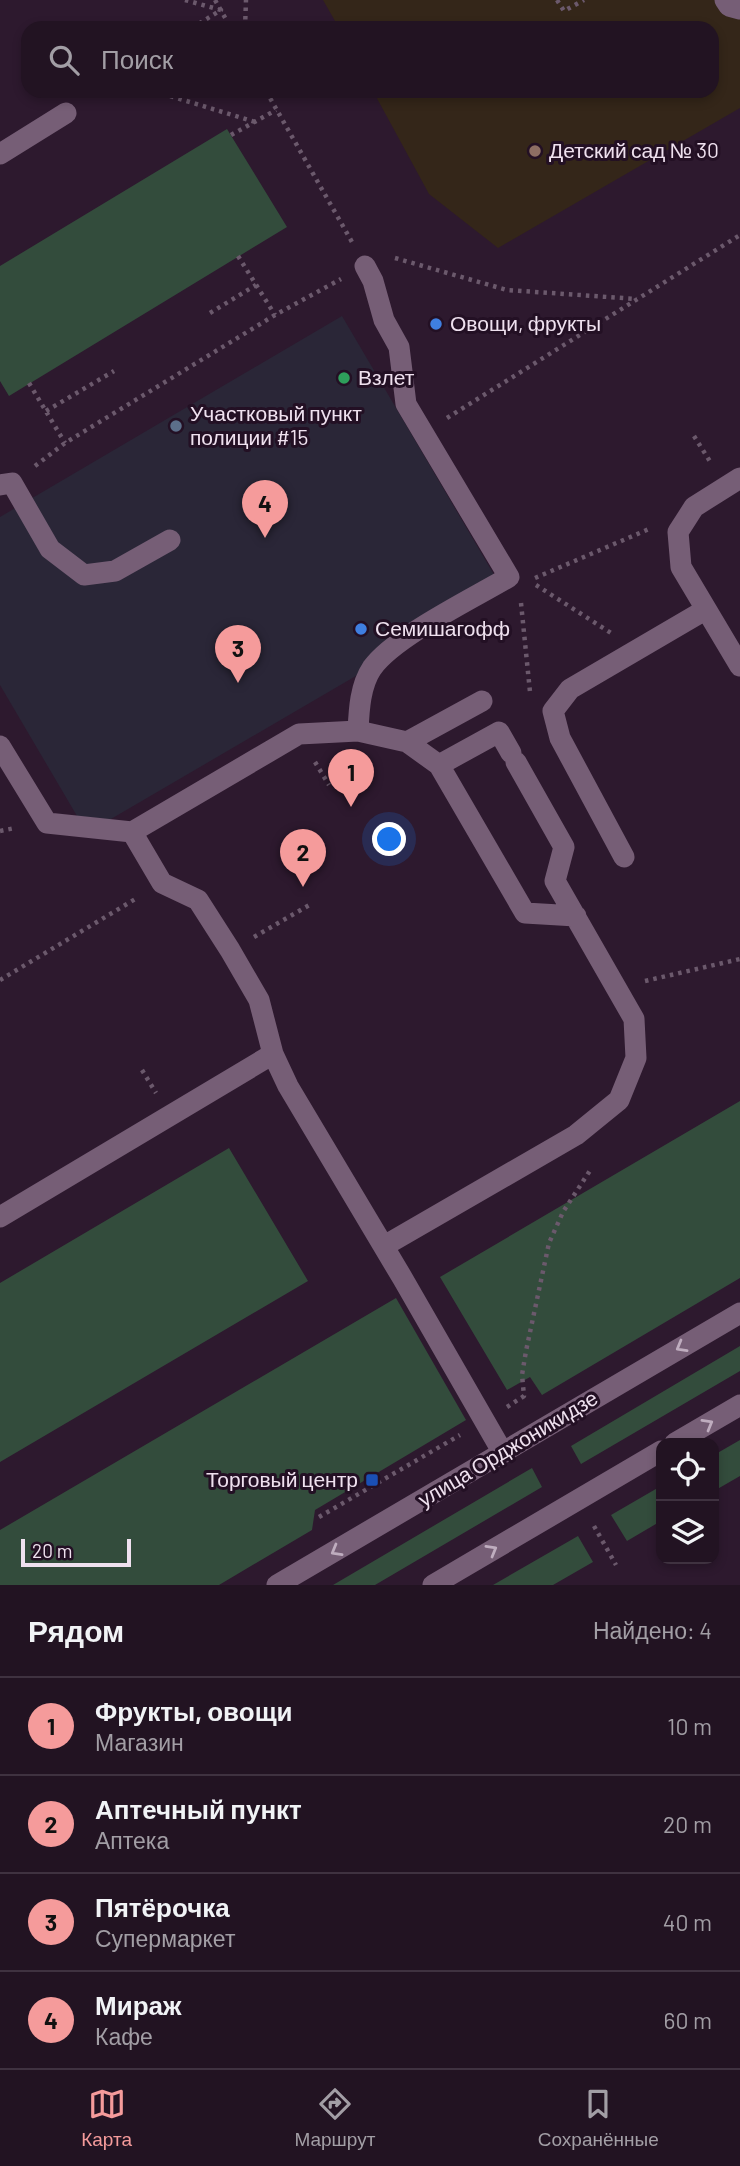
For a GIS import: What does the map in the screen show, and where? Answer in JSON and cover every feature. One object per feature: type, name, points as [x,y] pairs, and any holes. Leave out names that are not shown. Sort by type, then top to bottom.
[{"type":"street","points":[[724,0],[740,9]]},
{"type":"street","points":[[0,154],[66,113]]},
{"type":"street","points":[[358,731],[360,697],[372,668],[398,643],[509,577],[406,404],[399,347],[384,320],[373,281],[365,266]]},
{"type":"street","points":[[740,478],[694,507],[678,532],[681,567],[740,666]]},
{"type":"street","points":[[6,484],[50,549],[84,575],[116,570],[170,540]]},
{"type":"street","points":[[624,857],[561,738],[553,711],[570,689],[705,610]]},
{"type":"street","points":[[407,742],[482,701]]},
{"type":"street","points":[[0,746],[47,823],[132,832],[299,734],[358,731],[407,742],[439,765],[525,914],[576,916]]},
{"type":"street","points":[[383,1246],[576,1135],[619,1100],[636,1058],[634,1018],[555,881],[564,847],[499,732],[439,765]]},
{"type":"street","points":[[132,832],[162,883],[198,900],[230,950],[259,1000],[273,1054],[288,1086],[503,1453]]},
{"type":"street","points":[[0,1217],[273,1054]]},
{"type":"street","name":"улица Орджоникидзе","points":[[277,1585],[740,1313]]},
{"type":"street","points":[[684,1438],[740,1405]]},
{"type":"street","points":[[433,1585],[656,1454]]},
{"type":"path","points":[[184,0],[221,10]]},
{"type":"path","points":[[215,0],[227,21]]},
{"type":"path","points":[[244,21],[246,0]]},
{"type":"path","points":[[557,0],[564,12],[584,0]]},
{"type":"path","points":[[203,21],[221,10]]},
{"type":"path","points":[[177,98],[255,122]]},
{"type":"path","points":[[6,484],[65,443],[180,371],[365,266],[270,98]]},
{"type":"path","points":[[231,135],[276,110]]},
{"type":"path","points":[[423,433],[740,235]]},
{"type":"path","points":[[238,256],[275,315]]},
{"type":"path","points":[[392,257],[507,290],[638,299]]},
{"type":"path","points":[[210,313],[256,285]]},
{"type":"path","points":[[46,411],[114,370]]},
{"type":"path","points":[[29,383],[65,443]]},
{"type":"path","points":[[637,649],[529,580],[646,528],[678,532]]},
{"type":"path","points":[[509,577],[519,581],[531,698]]},
{"type":"path","points":[[0,980],[162,883]]},
{"type":"path","points":[[230,950],[311,904]]},
{"type":"path","points":[[617,988],[740,959]]},
{"type":"path","points":[[319,1517],[524,1396],[522,1375],[549,1243],[563,1212],[592,1169]]},
{"type":"path","points":[[594,1526],[616,1565]]},
{"type":"shaded area","name":"Детский сад № 30","points":[[323,0],[740,0],[740,108],[498,248],[429,194],[377,98],[719,98],[719,21],[335,21]]},
{"type":"shaded area","points":[[342,316],[503,590],[87,833],[0,685],[0,517]]},
{"type":"green space","points":[[227,129],[287,227],[9,396],[0,381],[0,266]]},
{"type":"green space","points":[[740,1101],[740,1278],[542,1395],[530,1377],[507,1390],[440,1277]]},
{"type":"green space","points":[[229,1148],[308,1281],[0,1462],[0,1283]]},
{"type":"green space","points":[[396,1298],[466,1420],[315,1510],[312,1530],[219,1585],[0,1585],[0,1530]]},
{"type":"green space","points":[[740,1346],[740,1371],[581,1464],[571,1446]]},
{"type":"green space","points":[[740,1440],[740,1476],[719,1488],[719,1452]]},
{"type":"green space","points":[[532,1468],[542,1487],[375,1585],[333,1585]]},
{"type":"green space","points":[[656,1489],[656,1524],[627,1541],[611,1515]]},
{"type":"green space","points":[[578,1536],[593,1562],[553,1585],[493,1585]]},
{"type":"place","name":"Детский сад № 30","points":[[535,151]]},
{"type":"place","name":"Овощи, фрукты","points":[[436,324]]},
{"type":"place","name":"Взлет","points":[[344,378]]},
{"type":"place","name":"Участковый пункт полиции #15","points":[[176,426]]},
{"type":"place","name":"Мираж","points":[[265,538]]},
{"type":"place","name":"Семишагофф","points":[[361,629]]},
{"type":"place","name":"Пятёрочка","points":[[238,683]]},
{"type":"place","name":"Фрукты, овощи","points":[[351,807]]},
{"type":"place","name":"Аптечный пункт","points":[[303,887]]},
{"type":"place","name":"Торговый центр","points":[[372,1480]]}]
